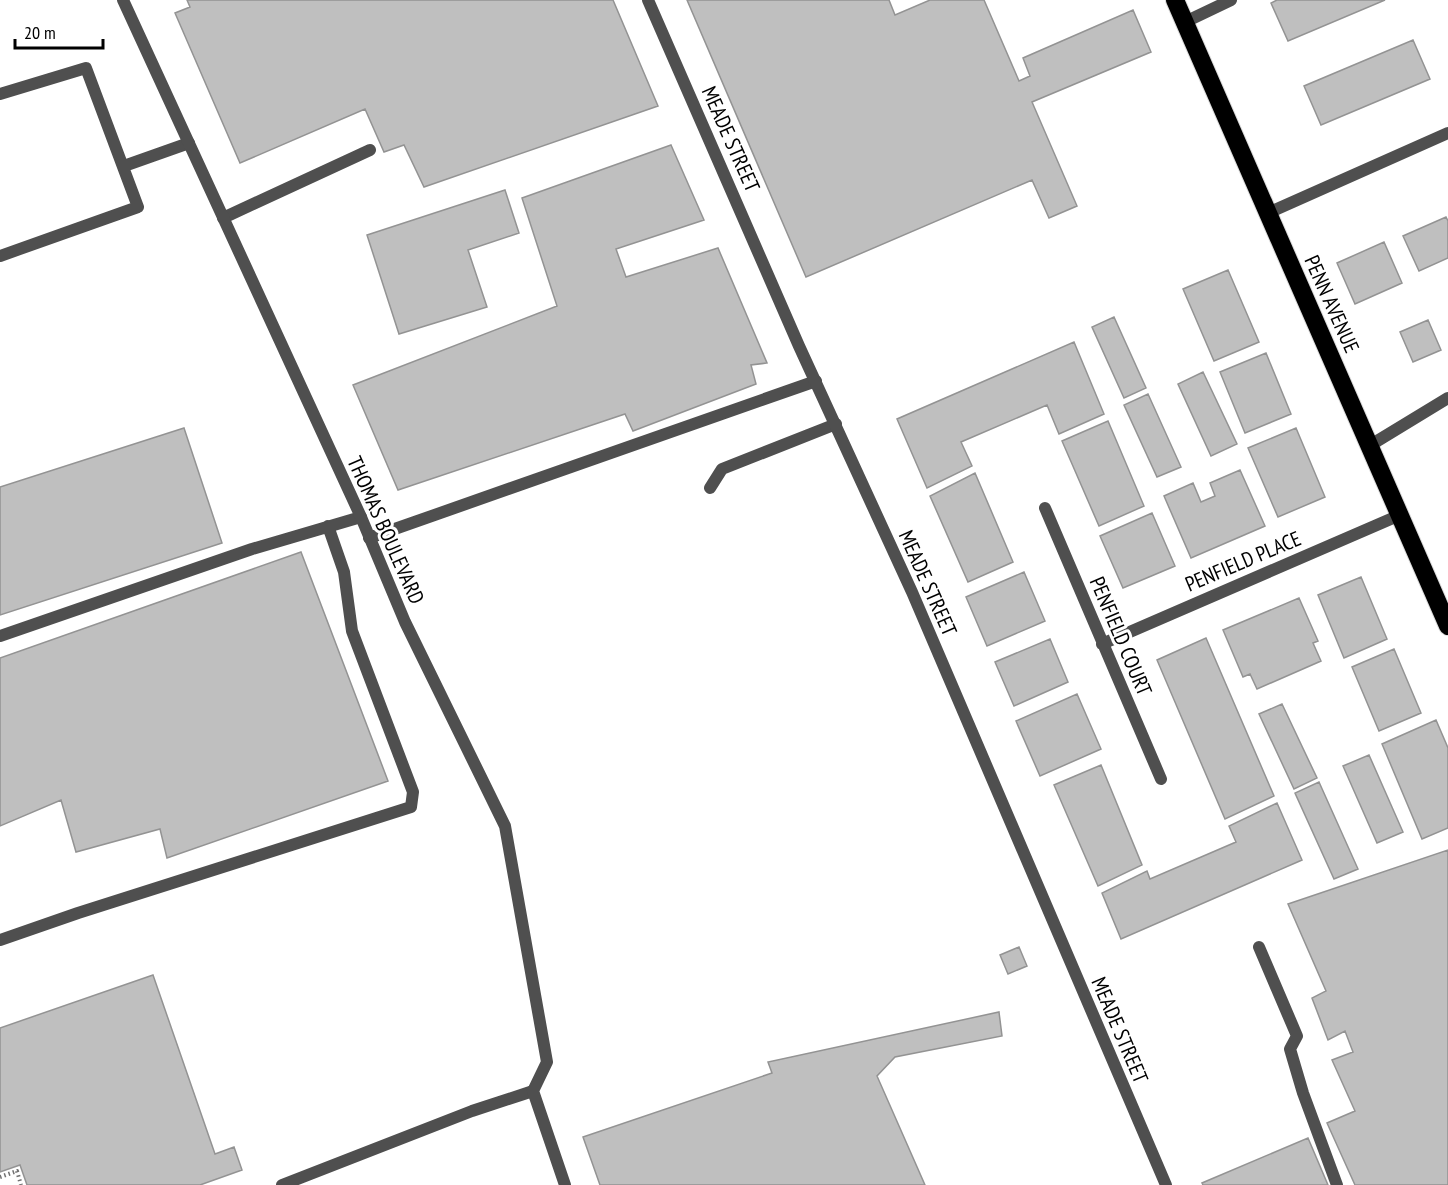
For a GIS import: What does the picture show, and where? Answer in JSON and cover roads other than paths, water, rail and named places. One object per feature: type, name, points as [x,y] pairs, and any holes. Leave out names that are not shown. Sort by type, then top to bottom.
[{"type":"highway","name":"PENN AVENUE","points":[[1175,0],[1448,626]]},
{"type":"street","name":"THOMAS BOULEVARD","points":[[123,0],[361,517],[405,622],[505,826],[547,1062],[533,1091]]},
{"type":"street","name":"MEADE STREET","points":[[648,0],[816,381],[912,591],[1166,1185]]},
{"type":"street","points":[[1185,22],[1231,0]]},
{"type":"street","points":[[0,94],[86,68],[138,207],[0,256]]},
{"type":"street","points":[[1268,213],[1448,133]]},
{"type":"street","points":[[124,166],[189,143]]},
{"type":"street","points":[[223,218],[370,150]]},
{"type":"street","points":[[369,538],[816,381]]},
{"type":"street","points":[[1370,446],[1448,398]]},
{"type":"street","points":[[710,488],[722,469],[836,424]]},
{"type":"street","name":"PENFIELD COURT","points":[[1045,508],[1161,779]]},
{"type":"street","name":"PENFIELD PLACE","points":[[1102,644],[1400,515]]},
{"type":"street","points":[[0,636],[252,549],[361,517]]},
{"type":"street","points":[[0,940],[411,807],[413,792],[352,631],[344,572],[328,526]]},
{"type":"street","points":[[1259,947],[1297,1036],[1290,1049],[1303,1093],[1337,1185]]},
{"type":"street","points":[[282,1185],[472,1111],[533,1091],[565,1185]]}]
